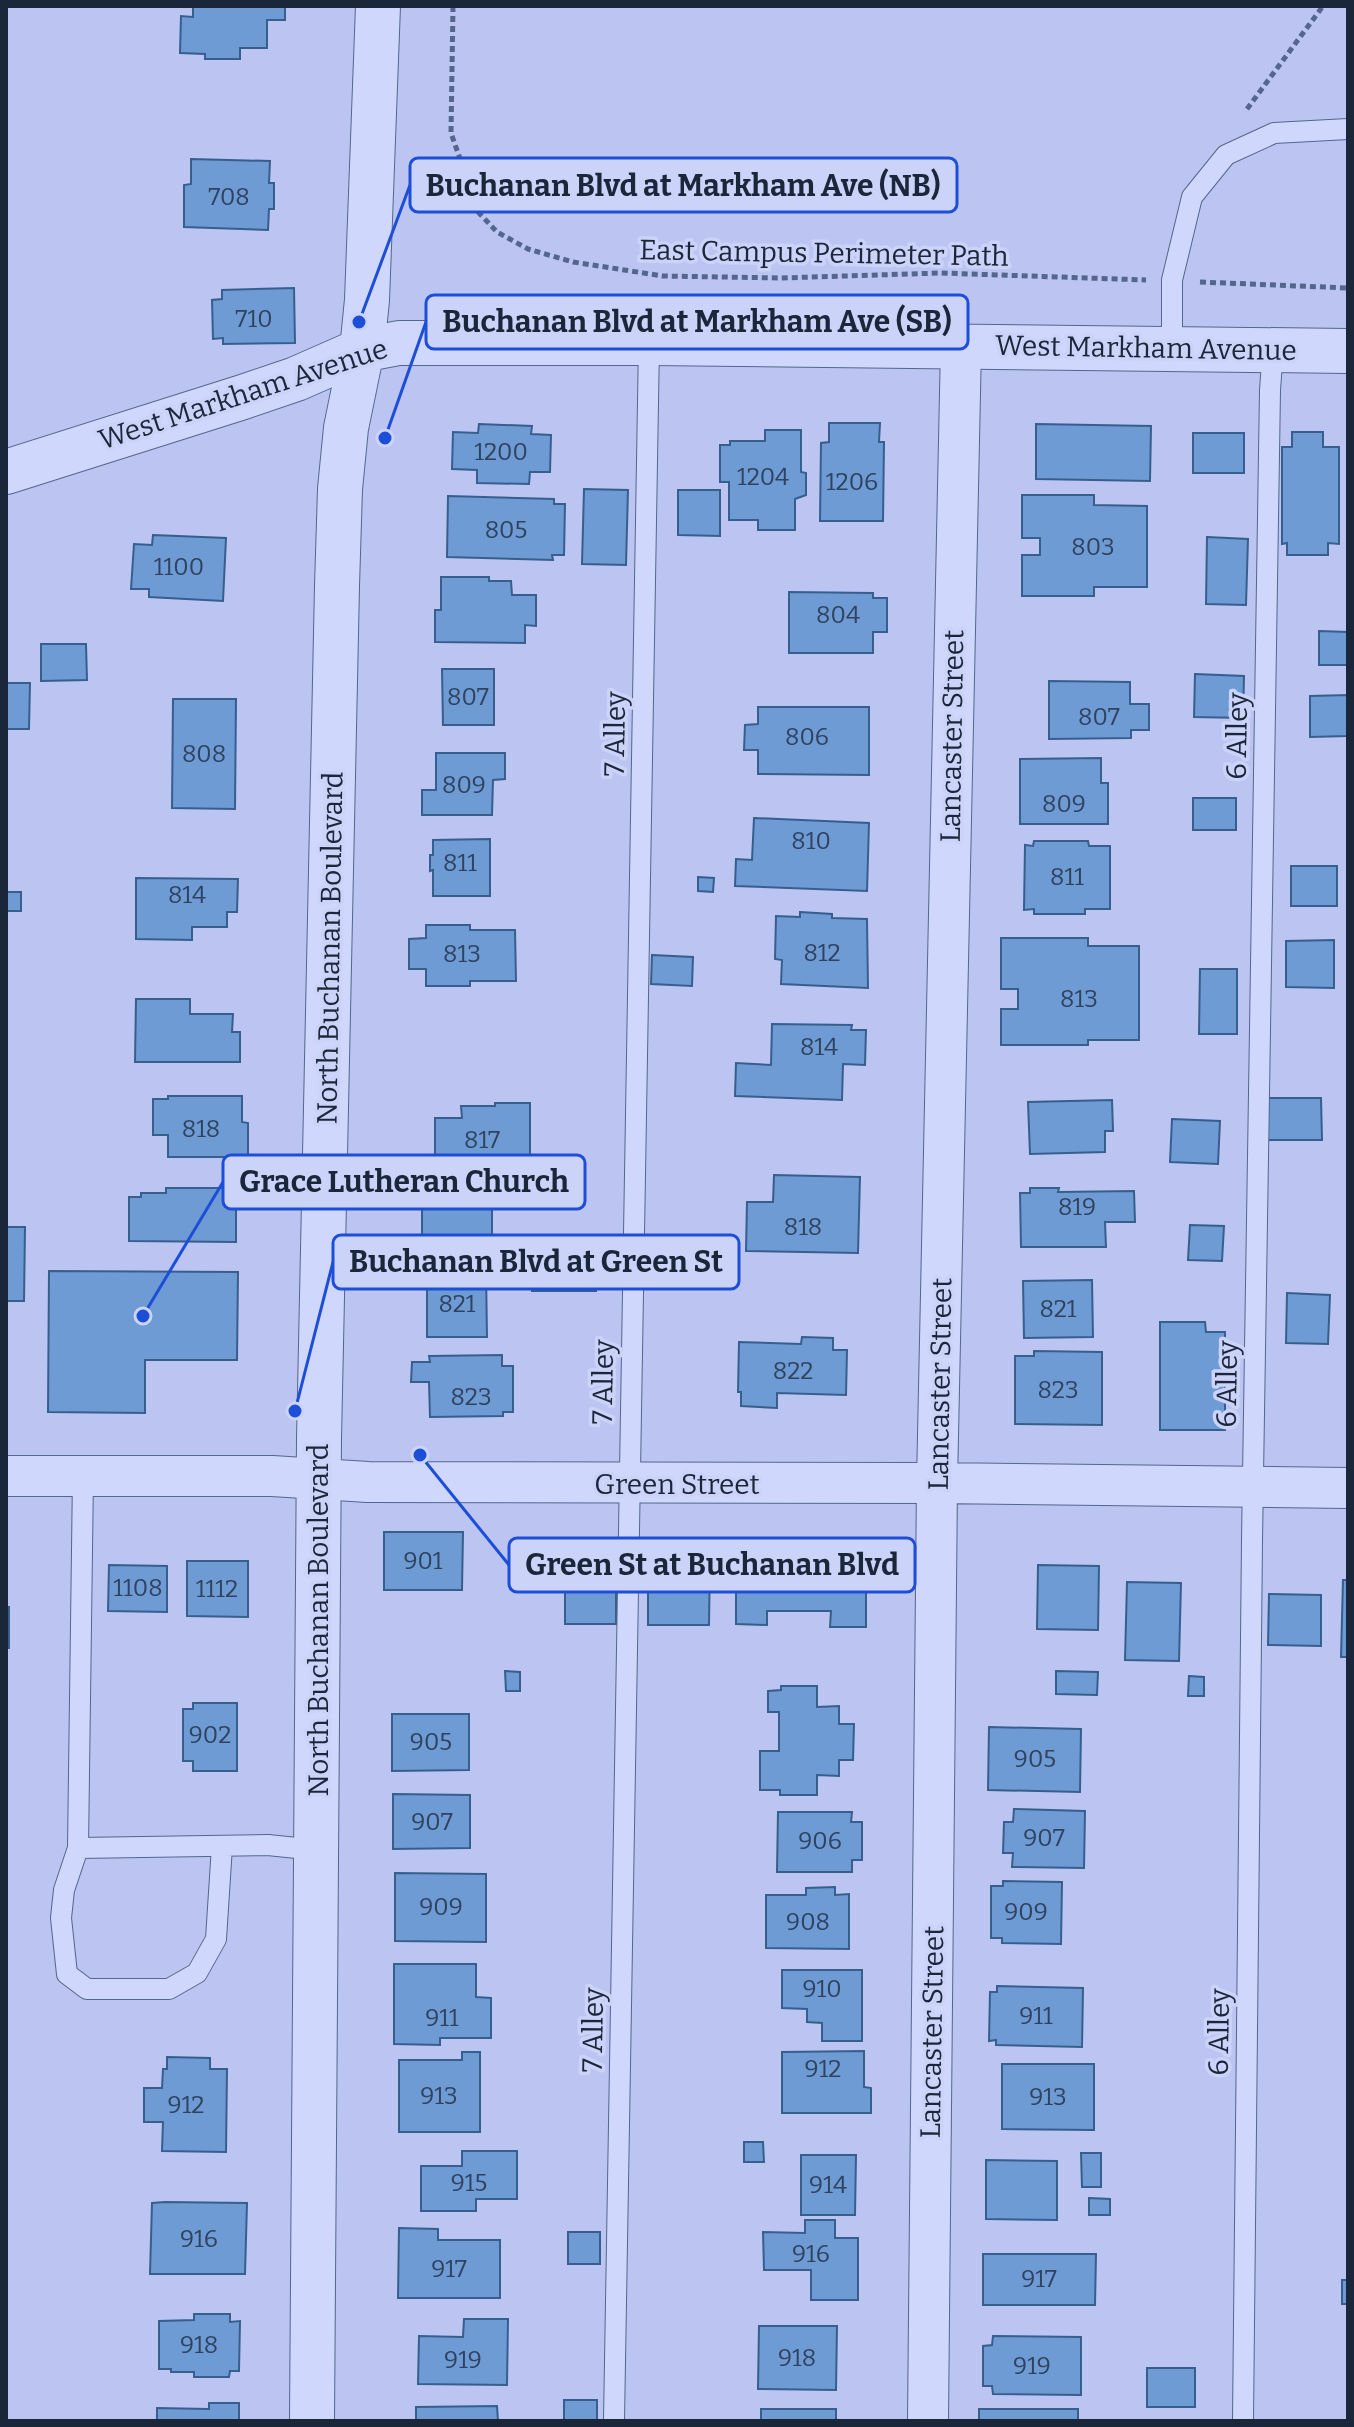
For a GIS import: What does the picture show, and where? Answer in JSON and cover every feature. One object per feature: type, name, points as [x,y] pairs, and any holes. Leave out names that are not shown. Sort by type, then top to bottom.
[{"type":"street","name":"North Buchanan Boulevard","points":[[312,2421],[320,1480],[340,489],[346,428],[362,350],[368,284],[378,6]]},
{"type":"street","name":"West Markham Avenue","points":[[6,472],[256,393],[362,350],[399,343],[1348,351]]},
{"type":"street","name":"Lancaster Street","points":[[928,2421],[937,1483],[961,346]]},
{"type":"street","name":"Green Street","points":[[6,1476],[272,1476],[368,1482],[937,1483],[1348,1488]]},
{"type":"lane","points":[[1172,349],[1172,280],[1192,197],[1226,155],[1274,133],[1348,129]]},
{"type":"lane","name":"7 Alley","points":[[614,2421],[649,343]]},
{"type":"lane","name":"6 Alley","points":[[1243,2421],[1253,1487],[1273,349]]},
{"type":"lane","points":[[83,1476],[78,1848],[64,1890],[61,1918],[67,1974],[87,1989],[169,1989],[197,1973],[216,1939],[222,1846]]},
{"type":"lane","points":[[78,1848],[268,1845],[316,1850]]},
{"type":"path","name":"East Campus Perimeter Path","points":[[453,6],[451,133],[479,213],[497,232],[528,249],[573,262],[663,276],[781,278],[941,273],[1348,288]]},
{"type":"path","points":[[1247,109],[1323,6]]},
{"type":"building","points":[[193,6],[285,6],[285,20],[267,20],[267,48],[240,48],[240,59],[205,59],[205,54],[180,53],[181,16],[193,17]]},
{"type":"building","points":[[191,159],[270,161],[269,183],[274,183],[274,209],[269,209],[268,230],[184,227],[184,185],[191,184]]},
{"type":"building","points":[[294,288],[295,343],[223,344],[223,338],[213,339],[212,300],[222,299],[222,290]]},
{"type":"building","points":[[829,423],[880,423],[879,442],[884,442],[883,521],[820,521],[821,443],[829,442]]},
{"type":"building","points":[[479,424],[532,426],[531,434],[551,435],[550,472],[530,472],[529,484],[477,483],[477,470],[452,469],[453,432],[478,433]]},
{"type":"building","points":[[1036,424],[1151,426],[1150,481],[1036,479]]},
{"type":"building","points":[[765,430],[801,430],[801,472],[806,473],[806,495],[795,499],[795,530],[758,530],[758,520],[729,520],[729,482],[720,482],[720,445],[730,445],[730,441],[765,441]]},
{"type":"building","points":[[1292,432],[1323,432],[1323,447],[1339,447],[1339,544],[1328,543],[1328,555],[1287,555],[1287,543],[1282,544],[1282,447],[1292,447]]},
{"type":"building","points":[[1193,433],[1244,433],[1244,473],[1193,473]]},
{"type":"building","points":[[584,489],[628,490],[626,565],[582,564]]},
{"type":"building","points":[[678,490],[720,490],[720,536],[678,535]]},
{"type":"building","points":[[1022,495],[1094,495],[1094,505],[1147,506],[1147,587],[1094,587],[1094,596],[1022,596],[1022,555],[1040,555],[1040,538],[1022,538]]},
{"type":"building","points":[[448,496],[554,499],[554,504],[565,504],[564,555],[552,555],[553,560],[447,557]]},
{"type":"building","points":[[153,535],[226,538],[223,601],[149,597],[149,589],[131,589],[134,544],[152,545]]},
{"type":"building","points":[[1207,537],[1248,539],[1246,605],[1206,604]]},
{"type":"building","points":[[441,577],[489,577],[489,581],[511,581],[512,595],[536,595],[536,626],[525,625],[525,643],[435,642],[435,610],[441,610]]},
{"type":"building","points":[[789,592],[873,593],[873,598],[887,598],[887,632],[873,632],[873,653],[789,653]]},
{"type":"building","points":[[1319,631],[1348,632],[1348,665],[1319,665]]},
{"type":"building","points":[[41,644],[86,644],[87,680],[41,681]]},
{"type":"building","points":[[442,669],[494,669],[494,725],[443,725]]},
{"type":"building","points":[[1195,674],[1244,676],[1243,718],[1194,717]]},
{"type":"building","points":[[1049,681],[1130,682],[1130,704],[1149,704],[1149,730],[1131,730],[1131,738],[1049,739]]},
{"type":"building","points":[[6,683],[30,683],[29,729],[6,729]]},
{"type":"building","points":[[1348,695],[1348,736],[1310,737],[1310,696]]},
{"type":"building","points":[[173,699],[236,699],[235,809],[172,808]]},
{"type":"building","points":[[758,707],[869,707],[869,775],[758,774],[758,750],[744,750],[745,725],[758,724]]},
{"type":"building","points":[[436,753],[505,753],[505,779],[493,780],[492,815],[422,815],[422,790],[436,790]]},
{"type":"building","points":[[1101,758],[1101,783],[1108,783],[1108,824],[1020,824],[1020,759]]},
{"type":"building","points":[[1193,798],[1236,798],[1236,830],[1193,830]]},
{"type":"building","points":[[754,818],[869,823],[867,891],[735,886],[736,859],[752,860]]},
{"type":"building","points":[[490,839],[490,896],[433,896],[430,855],[433,855],[433,840]]},
{"type":"building","points":[[1034,841],[1088,841],[1089,846],[1110,846],[1110,909],[1085,909],[1085,914],[1034,914],[1034,909],[1024,910],[1025,845],[1033,846]]},
{"type":"building","points":[[1291,866],[1337,866],[1337,906],[1291,906]]},
{"type":"building","points":[[698,877],[714,878],[713,892],[698,891]]},
{"type":"building","points":[[136,878],[238,879],[237,912],[227,912],[227,927],[192,927],[192,940],[136,939]]},
{"type":"building","points":[[6,892],[21,892],[21,911],[6,911]]},
{"type":"building","points":[[800,912],[832,914],[832,918],[867,919],[868,988],[781,984],[782,960],[775,959],[776,916],[800,917]]},
{"type":"building","points":[[426,925],[470,925],[470,930],[515,930],[516,981],[470,981],[470,986],[426,986],[426,969],[409,969],[409,939],[426,938]]},
{"type":"building","points":[[1001,938],[1088,938],[1088,946],[1139,946],[1139,1040],[1088,1040],[1088,1045],[1001,1045],[1001,1009],[1018,1009],[1018,989],[1001,989]]},
{"type":"building","points":[[1334,940],[1334,988],[1286,987],[1286,941]]},
{"type":"building","points":[[652,955],[693,957],[692,986],[651,984]]},
{"type":"building","points":[[1200,969],[1237,969],[1237,1034],[1199,1034]]},
{"type":"building","points":[[136,999],[190,999],[190,1014],[233,1014],[232,1032],[240,1032],[240,1062],[135,1062]]},
{"type":"building","points":[[772,1024],[852,1025],[851,1030],[866,1030],[865,1065],[843,1064],[842,1100],[735,1096],[736,1063],[771,1065]]},
{"type":"building","points":[[168,1096],[242,1096],[242,1122],[248,1123],[248,1157],[168,1157],[168,1135],[153,1135],[153,1099],[168,1099]]},
{"type":"building","points":[[1267,1098],[1321,1098],[1322,1140],[1267,1140]]},
{"type":"building","points":[[1112,1100],[1113,1131],[1105,1131],[1105,1152],[1030,1154],[1028,1102]]},
{"type":"building","points":[[495,1103],[530,1103],[530,1161],[435,1161],[435,1118],[462,1118],[461,1106],[495,1106]]},
{"type":"building","points":[[1172,1119],[1220,1121],[1218,1164],[1170,1162]]},
{"type":"building","points":[[774,1175],[860,1177],[858,1253],[746,1251],[747,1202],[773,1202]]},
{"type":"building","points":[[422,1184],[492,1184],[492,1245],[422,1245]]},
{"type":"building","points":[[166,1188],[236,1188],[236,1242],[129,1241],[129,1197],[141,1197],[141,1193],[166,1193]]},
{"type":"building","points":[[1030,1188],[1059,1188],[1058,1192],[1134,1191],[1135,1222],[1105,1222],[1106,1247],[1021,1247],[1020,1193],[1030,1193]]},
{"type":"building","points":[[1190,1225],[1224,1226],[1222,1261],[1188,1260]]},
{"type":"building","points":[[6,1227],[25,1227],[24,1301],[6,1301]]},
{"type":"building","points":[[595,1258],[596,1291],[532,1291],[531,1259]]},
{"type":"building","points":[[427,1264],[478,1264],[478,1271],[486,1271],[487,1337],[427,1337]]},
{"type":"building","points":[[49,1271],[238,1272],[237,1360],[145,1360],[145,1413],[48,1412]]},
{"type":"building","points":[[1092,1280],[1093,1337],[1024,1338],[1023,1281]]},
{"type":"building","points":[[1287,1293],[1330,1295],[1328,1344],[1286,1343]]},
{"type":"building","points":[[1160,1322],[1205,1322],[1206,1332],[1225,1332],[1225,1430],[1160,1430]]},
{"type":"building","points":[[802,1337],[833,1338],[833,1350],[847,1350],[846,1395],[777,1393],[777,1408],[741,1406],[741,1392],[738,1392],[739,1342],[801,1344]]},
{"type":"building","points":[[1034,1351],[1102,1352],[1102,1425],[1015,1424],[1015,1356],[1034,1356]]},
{"type":"building","points":[[502,1355],[502,1366],[513,1366],[513,1412],[503,1412],[503,1416],[430,1417],[429,1382],[411,1382],[412,1362],[430,1362],[429,1356]]},
{"type":"building","points":[[384,1532],[463,1532],[462,1590],[384,1590]]},
{"type":"building","points":[[565,1540],[616,1540],[616,1624],[565,1624]]},
{"type":"building","points":[[648,1556],[710,1556],[709,1625],[648,1625]]},
{"type":"building","points":[[736,1556],[866,1557],[866,1627],[830,1627],[831,1611],[767,1611],[767,1625],[736,1624]]},
{"type":"building","points":[[187,1561],[248,1561],[248,1617],[187,1616]]},
{"type":"building","points":[[109,1565],[167,1566],[167,1612],[108,1611]]},
{"type":"building","points":[[1038,1565],[1099,1566],[1098,1630],[1037,1629]]},
{"type":"building","points":[[1343,1580],[1348,1580],[1348,1657],[1341,1657]]},
{"type":"building","points":[[1127,1582],[1181,1583],[1179,1661],[1125,1660]]},
{"type":"building","points":[[1269,1594],[1321,1595],[1321,1646],[1268,1645]]},
{"type":"building","points":[[6,1607],[9,1607],[9,1648],[6,1648]]},
{"type":"building","points":[[505,1671],[520,1672],[520,1691],[506,1691]]},
{"type":"building","points":[[1056,1671],[1098,1672],[1097,1695],[1056,1694]]},
{"type":"building","points":[[1189,1676],[1204,1677],[1204,1696],[1188,1696]]},
{"type":"building","points":[[781,1686],[817,1686],[817,1707],[839,1706],[839,1724],[854,1724],[853,1760],[839,1760],[839,1776],[817,1775],[817,1795],[780,1795],[780,1790],[760,1790],[760,1751],[779,1751],[779,1712],[768,1712],[768,1691],[781,1690]]},
{"type":"building","points":[[193,1703],[237,1703],[237,1771],[193,1771],[193,1761],[183,1761],[183,1709],[193,1709]]},
{"type":"building","points":[[392,1714],[469,1714],[469,1770],[392,1771]]},
{"type":"building","points":[[989,1727],[1081,1729],[1080,1792],[988,1790]]},
{"type":"building","points":[[393,1794],[470,1795],[470,1848],[393,1849]]},
{"type":"building","points":[[1014,1809],[1085,1811],[1084,1868],[1012,1867],[1013,1853],[1003,1853],[1004,1822],[1013,1822]]},
{"type":"building","points":[[778,1812],[852,1812],[851,1822],[862,1822],[862,1860],[852,1860],[852,1872],[777,1872]]},
{"type":"building","points":[[395,1873],[486,1874],[486,1942],[395,1941]]},
{"type":"building","points":[[1003,1881],[1062,1882],[1061,1944],[1002,1943],[1002,1938],[991,1938],[991,1886],[1003,1886]]},
{"type":"building","points":[[835,1887],[835,1895],[849,1894],[849,1949],[766,1948],[766,1895],[806,1895],[806,1888]]},
{"type":"building","points":[[394,1964],[476,1964],[476,1997],[491,1998],[491,2038],[440,2038],[440,2045],[394,2044]]},
{"type":"building","points":[[782,1970],[862,1970],[862,2041],[822,2041],[822,2023],[807,2022],[807,2009],[782,2008]]},
{"type":"building","points":[[997,1986],[1083,1988],[1082,2047],[996,2045],[996,2040],[989,2041],[990,1992],[997,1992]]},
{"type":"building","points":[[864,2051],[864,2087],[871,2088],[871,2113],[782,2113],[782,2052]]},
{"type":"building","points":[[462,2052],[480,2052],[480,2132],[399,2132],[399,2060],[462,2060]]},
{"type":"building","points":[[167,2057],[210,2058],[210,2069],[227,2069],[226,2152],[162,2151],[163,2122],[144,2122],[144,2088],[162,2088]]},
{"type":"building","points":[[1002,2064],[1094,2064],[1094,2130],[1002,2129]]},
{"type":"building","points":[[744,2142],[763,2142],[764,2162],[744,2162]]},
{"type":"building","points":[[462,2151],[517,2151],[517,2199],[476,2199],[476,2211],[421,2211],[421,2166],[462,2166]]},
{"type":"building","points":[[1081,2153],[1101,2153],[1101,2187],[1082,2187]]},
{"type":"building","points":[[801,2155],[856,2155],[855,2215],[801,2215]]},
{"type":"building","points":[[986,2160],[1057,2161],[1057,2220],[986,2219]]},
{"type":"building","points":[[1089,2198],[1110,2199],[1110,2215],[1089,2215]]},
{"type":"building","points":[[152,2203],[247,2203],[245,2274],[150,2274]]},
{"type":"building","points":[[805,2220],[835,2220],[835,2238],[858,2238],[858,2300],[811,2300],[811,2270],[764,2270],[763,2232],[805,2233]]},
{"type":"building","points":[[399,2228],[438,2229],[438,2240],[500,2240],[500,2298],[398,2298]]},
{"type":"building","points":[[568,2232],[600,2232],[600,2264],[568,2264]]},
{"type":"building","points":[[983,2254],[1096,2254],[1095,2305],[983,2305]]},
{"type":"building","points":[[1342,2280],[1348,2280],[1348,2304],[1342,2304]]},
{"type":"building","points":[[194,2314],[230,2314],[230,2322],[240,2321],[239,2371],[230,2371],[229,2377],[194,2377],[194,2372],[159,2369],[159,2321],[194,2320]]},
{"type":"building","points":[[464,2319],[508,2319],[507,2385],[418,2384],[419,2336],[463,2337]]},
{"type":"building","points":[[759,2326],[837,2326],[836,2390],[758,2389]]},
{"type":"building","points":[[993,2336],[1081,2337],[1081,2395],[993,2394],[992,2386],[983,2386],[983,2346],[992,2345]]},
{"type":"building","points":[[1147,2368],[1195,2368],[1195,2407],[1147,2407]]},
{"type":"building","points":[[564,2400],[597,2400],[597,2421],[564,2421]]},
{"type":"building","points":[[209,2403],[239,2403],[239,2421],[157,2421],[157,2408],[209,2409]]},
{"type":"building","points":[[497,2406],[498,2421],[416,2421],[416,2407]]},
{"type":"building","points":[[761,2409],[836,2409],[836,2421],[761,2421]]},
{"type":"building","points":[[979,2409],[1078,2409],[1078,2421],[979,2421]]},
{"type":"place","name":"Buchanan Blvd at Markham Ave (NB)","points":[[359,322]]},
{"type":"place","name":"Buchanan Blvd at Markham Ave (SB)","points":[[385,438]]},
{"type":"place","name":"Grace Lutheran Church","points":[[143,1316]]},
{"type":"place","name":"Buchanan Blvd at Green St","points":[[295,1411]]},
{"type":"place","name":"Green St at Buchanan Blvd","points":[[420,1455]]}]
